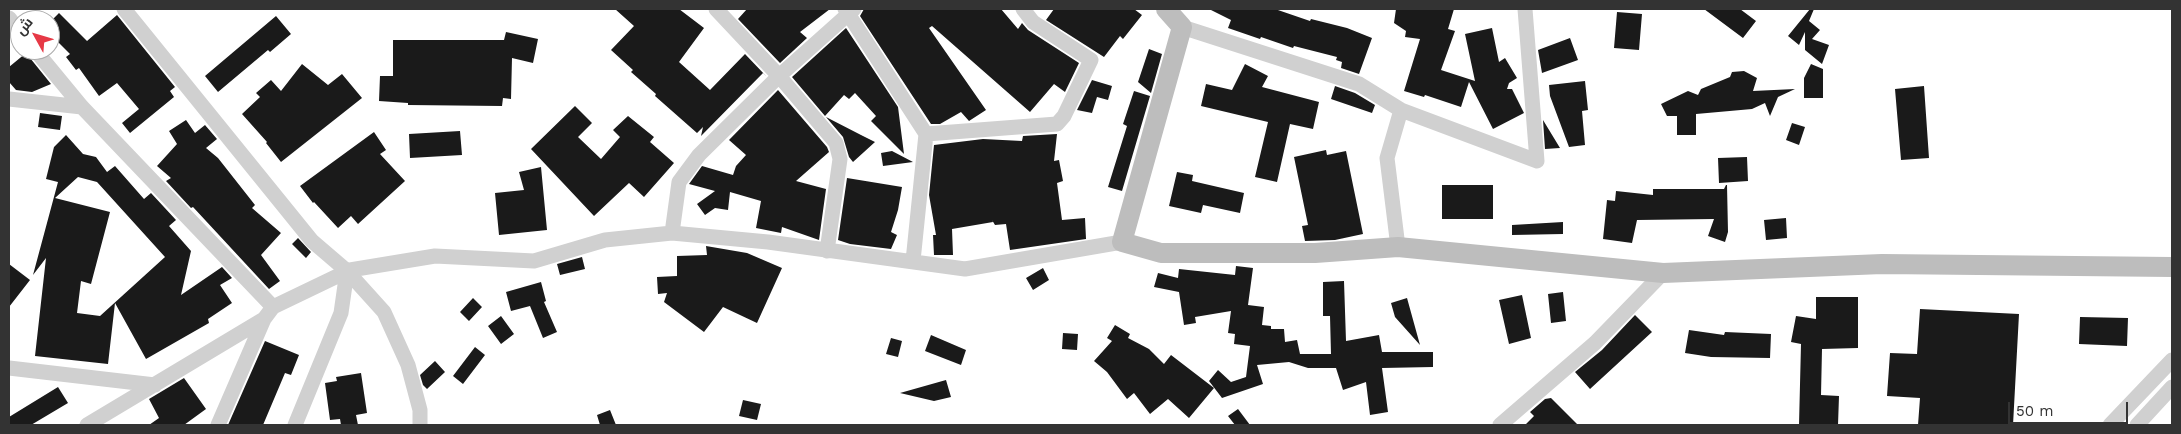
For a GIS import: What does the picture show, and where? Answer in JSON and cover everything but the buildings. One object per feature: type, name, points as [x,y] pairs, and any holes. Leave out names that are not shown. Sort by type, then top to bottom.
[{"type":"street","points":[[124,9],[312,241],[347,271],[384,312],[408,365],[420,410],[420,425]]},
{"type":"street","points":[[716,9],[779,76],[836,143],[840,159],[827,251]]},
{"type":"street","points":[[926,134],[1057,124],[1064,116],[1090,60],[1033,22],[1024,9]]},
{"type":"street","points":[[1166,9],[1182,27],[1359,84],[1400,110],[1537,161],[1525,9]]},
{"type":"street","points":[[672,233],[678,182],[699,155],[849,10],[926,134],[913,261]]},
{"type":"street","points":[[1122,242],[1182,27]]},
{"type":"street","points":[[42,60],[82,108],[268,313]]},
{"type":"street","points":[[9,99],[82,108]]},
{"type":"street","points":[[1398,246],[1386,158],[1400,110]]},
{"type":"street","points":[[86,425],[155,385],[268,313],[347,271],[435,256],[534,260],[605,240],[672,233],[768,242],[965,269],[1122,242],[1160,253],[1315,253],[1398,246],[1663,272],[1882,264],[2172,267]]},
{"type":"street","points":[[295,425],[341,313],[347,271]]},
{"type":"street","points":[[1500,425],[1595,343],[1663,272]]},
{"type":"street","points":[[218,425],[268,313]]},
{"type":"street","points":[[2110,425],[2172,360]]},
{"type":"street","points":[[9,368],[155,385]]},
{"type":"street","points":[[2137,425],[2172,387]]}]
